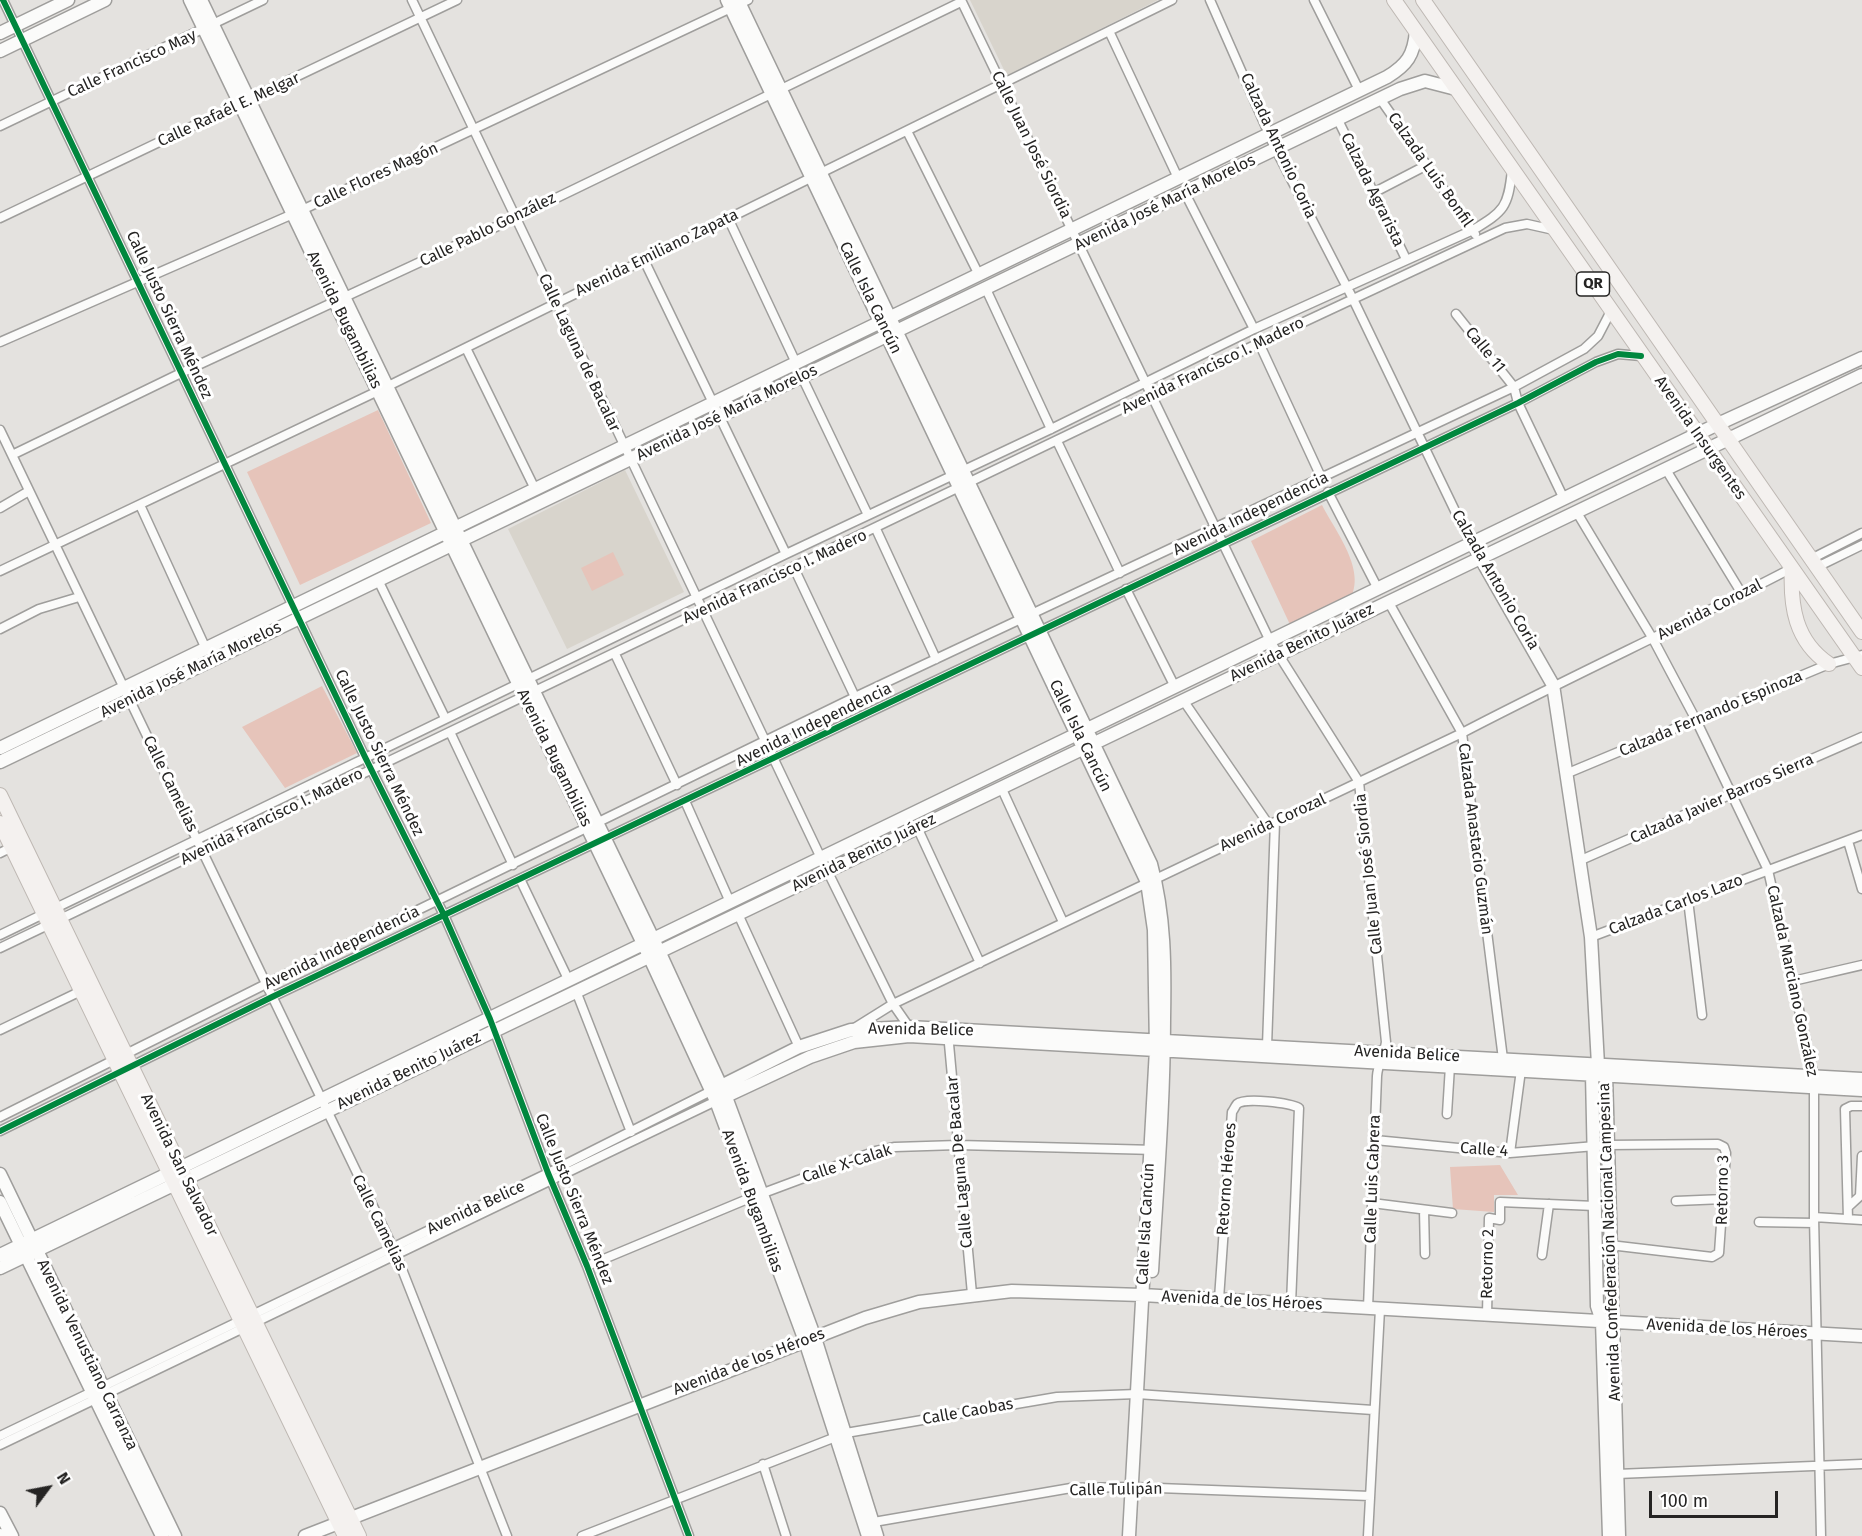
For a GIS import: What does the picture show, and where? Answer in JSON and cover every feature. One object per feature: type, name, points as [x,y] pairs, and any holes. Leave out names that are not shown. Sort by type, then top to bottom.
[{"type":"main road","name":"Avenida Insurgentes","points":[[1394,0],[1641,356],[1792,568],[1860,657]]},
{"type":"main road","name":"Avenida Insurgentes","points":[[1422,0],[1862,632]]},
{"type":"main road","points":[[1656,376],[1675,363]]},
{"type":"main road","points":[[1742,496],[1760,485]]},
{"type":"main road","points":[[1792,568],[1791,599],[1796,621],[1811,649],[1829,664]]},
{"type":"main road","name":"Avenida San Salvador","points":[[0,795],[52,916],[81,991],[123,1063]]},
{"type":"main road","name":"Avenida San Salvador","points":[[0,823],[6,850],[52,916],[344,1526],[358,1536]]},
{"type":"street","name":"Calle Justo Sierra Méndez","points":[[3,0],[365,757],[444,915],[492,1025],[549,1177],[587,1266],[689,1536]]},
{"type":"street","points":[[0,33],[68,0]]},
{"type":"street","points":[[0,51],[105,0]]},
{"type":"street","name":"Avenida Bugambilias","points":[[190,0],[208,27],[245,102],[593,826],[719,1094],[810,1339],[868,1527],[877,1536]]},
{"type":"street","name":"Avenida Bugambilias","points":[[201,0],[208,27]]},
{"type":"street","name":"Calle Francisco May","points":[[0,126],[263,0]]},
{"type":"street","name":"Calle Laguna de Bacalar","points":[[412,0],[623,447],[821,858],[893,1004],[909,1027]]},
{"type":"street","name":"Calle Rafaél E. Melgar","points":[[0,218],[457,0]]},
{"type":"street","name":"Avenida Emiliano Zapata","points":[[0,572],[466,348],[1172,0]]},
{"type":"street","name":"Calzada Antonio Coria","points":[[1210,0],[1276,150],[1353,299],[1471,544],[1553,685],[1591,937],[1595,1069]]},
{"type":"street","points":[[1314,0],[1359,90]]},
{"type":"street","name":"Calle Juan José Siordia","points":[[961,1],[1270,641],[1359,782],[1386,1042],[1382,1057]]},
{"type":"street","name":"Calle Pablo González","points":[[12,455],[181,373],[515,218],[961,1]]},
{"type":"street","name":"Calle Isla Cancún","points":[[737,3],[775,90],[1028,616],[1161,901],[1164,941],[1136,1487],[1137,1536]]},
{"type":"street","name":"Calle Flores Magón","points":[[0,342],[298,212],[473,131],[737,3]]},
{"type":"street","points":[[1109,30],[1178,178]]},
{"type":"street","name":"Avenida José María Morelos","points":[[0,762],[206,649],[1359,90],[1405,65],[1412,57],[1416,31]]},
{"type":"street","name":"Avenida José María Morelos","points":[[0,748],[299,618],[1381,100],[1425,81],[1456,89]]},
{"type":"street","name":"Calzada Luis Bonfil","points":[[1381,100],[1479,240]]},
{"type":"street","name":"Calzada Agrarista","points":[[1338,120],[1406,260]]},
{"type":"street","points":[[907,131],[979,275]]},
{"type":"street","points":[[1373,193],[1427,165]]},
{"type":"street","name":"Avenida Francisco I. Madero","points":[[0,935],[52,916],[203,851],[450,732],[526,687],[697,597],[1051,429],[1254,329],[1473,230],[1501,212],[1510,191],[1512,170]]},
{"type":"street","points":[[1185,193],[1254,329]]},
{"type":"street","points":[[728,218],[796,363]]},
{"type":"street","name":"Avenida Francisco I. Madero","points":[[0,948],[52,916],[197,840],[445,718],[615,654],[1150,395],[1479,240],[1505,228],[1527,224],[1554,230]]},
{"type":"street","points":[[644,260],[786,554]]},
{"type":"street","points":[[986,289],[1051,429]]},
{"type":"street","name":"Avenida Independencia","points":[[0,1131],[266,984],[855,697],[1120,573],[1214,526],[1515,387],[1584,349],[1598,336],[1611,311]]},
{"type":"street","name":"Calle 11","points":[[1456,314],[1515,387]]},
{"type":"street","points":[[1259,343],[1321,477]]},
{"type":"street","points":[[466,348],[535,489]]},
{"type":"street","name":"Avenida Independencia","points":[[0,1117],[272,997],[775,760],[1126,589],[1518,403],[1596,362],[1618,354],[1641,356]]},
{"type":"street","points":[[1856,360],[1861,378]]},
{"type":"street","name":"Avenida Benito Juárez","points":[[0,1268],[29,1248],[651,948],[730,902],[1718,424],[1856,360]]},
{"type":"street","points":[[802,377],[868,515]]},
{"type":"street","name":"Avenida Benito Juárez","points":[[651,948],[738,914],[1665,468],[1861,378]]},
{"type":"street","points":[[1515,387],[1518,403],[1564,499]]},
{"type":"street","name":"Calle Camelias","points":[[0,430],[125,695],[203,851],[394,1251],[507,1536]]},
{"type":"street","points":[[1057,441],[1120,573]]},
{"type":"street","points":[[1665,468],[1742,594]]},
{"type":"street","points":[[0,508],[29,491]]},
{"type":"street","points":[[1328,492],[1378,589]]},
{"type":"street","points":[[140,505],[206,649]]},
{"type":"street","name":"Calzada Marciano González","points":[[1576,511],[1653,639],[1696,720],[1768,870],[1814,1082],[1814,1220],[1821,1536]]},
{"type":"street","points":[[876,529],[936,659]]},
{"type":"street","points":[[1814,563],[1862,533]]},
{"type":"street","points":[[1814,563],[1862,545]]},
{"type":"street","points":[[794,568],[855,697]]},
{"type":"street","name":"Avenida Corozal","points":[[851,1030],[893,1004],[1462,733],[1553,685],[1653,639],[1792,568]]},
{"type":"street","points":[[378,580],[445,718]]},
{"type":"street","points":[[1126,589],[1175,687]]},
{"type":"street","points":[[0,628],[39,609],[79,597]]},
{"type":"street","name":"Calzada Anastacio Guzmán","points":[[1389,601],[1462,733],[1503,1059]]},
{"type":"street","points":[[615,654],[677,785]]},
{"type":"street","name":"Calzada Fernando Espinoza","points":[[1568,773],[1829,664],[1860,657]]},
{"type":"street","points":[[1183,700],[1272,823],[1267,1046]]},
{"type":"street","points":[[450,732],[513,865]]},
{"type":"street","name":"Calzada Javier Barros Sierra","points":[[1581,860],[1733,796],[1862,737]]},
{"type":"street","points":[[1001,787],[1063,922]]},
{"type":"street","points":[[685,801],[730,902]]},
{"type":"street","points":[[917,827],[980,963]]},
{"type":"street","name":"Calzada Carlos Lazo","points":[[1591,937],[1862,835]]},
{"type":"street","points":[[1848,841],[1862,889]]},
{"type":"street","points":[[520,879],[573,986],[631,1132]]},
{"type":"street","points":[[1688,900],[1702,1015]]},
{"type":"street","points":[[738,914],[799,1047]]},
{"type":"street","points":[[1793,981],[1862,965]]},
{"type":"street","points":[[0,1030],[81,991]]},
{"type":"street","name":"Avenida Belice","points":[[0,1436],[99,1393],[549,1177],[719,1094],[799,1047],[851,1030],[909,1027],[949,1035]]},
{"type":"street","name":"Avenida Belice","points":[[549,1177],[631,1132],[810,1057],[854,1042],[909,1036],[949,1035],[1160,1044],[1382,1057],[1503,1059],[1595,1069],[1814,1082],[1862,1090]]},
{"type":"street","name":"Calle Laguna De Bacalar","points":[[949,1035],[972,1294]]},
{"type":"street","name":"Avenida Belice","points":[[1160,1044],[1267,1046],[1450,1066],[1521,1070],[1595,1069]]},
{"type":"street","name":"Calle Luis Cabrera","points":[[1368,1536],[1373,1410],[1372,1203],[1382,1057]]},
{"type":"street","points":[[1447,1114],[1450,1066]]},
{"type":"street","name":"Avenida Confederación Nacional Campesina","points":[[1607,1322],[1597,1306],[1593,1147],[1595,1069],[1606,1075],[1610,1245],[1607,1322],[1611,1426],[1619,1536]]},
{"type":"street","points":[[1510,1153],[1521,1070]]},
{"type":"street","name":"Avenida Belice","points":[[1606,1075],[1814,1082],[1862,1080]]},
{"type":"street","name":"Retorno Héroes","points":[[1219,1299],[1232,1112],[1237,1104],[1245,1100],[1292,1104],[1299,1108],[1292,1304]]},
{"type":"street","points":[[1848,1219],[1845,1109],[1851,1106],[1862,1106]]},
{"type":"street","name":"Calle 4","points":[[1375,1140],[1510,1153],[1593,1147]]},
{"type":"street","name":"Retorno 3","points":[[1593,1147],[1718,1144],[1724,1147],[1726,1153],[1719,1253],[1712,1257],[1610,1245]]},
{"type":"street","name":"Calle X-Calak","points":[[587,1266],[756,1196],[876,1151],[958,1145],[1155,1150]]},
{"type":"street","points":[[1848,1207],[1860,1196],[1862,1156]]},
{"type":"street","name":"Avenida Venustiano Carranza","points":[[0,1174],[29,1248],[99,1393],[162,1536]]},
{"type":"street","points":[[1676,1200],[1724,1199]]},
{"type":"street","name":"Avenida Venustiano Carranza","points":[[0,1202],[29,1248]]},
{"type":"street","name":"Retorno 2","points":[[1487,1315],[1489,1218],[1500,1220],[1500,1202],[1595,1206]]},
{"type":"street","points":[[1372,1203],[1452,1213]]},
{"type":"street","points":[[1542,1256],[1549,1204]]},
{"type":"street","points":[[1424,1210],[1425,1254]]},
{"type":"street","points":[[1759,1222],[1862,1220]]},
{"type":"street","name":"Avenida Benito Juárez","points":[[0,1255],[29,1248]]},
{"type":"street","name":"Avenida de los Héroes","points":[[305,1536],[344,1526],[480,1467],[865,1318],[919,1302],[972,1294],[1012,1291],[1147,1295],[1862,1336]]},
{"type":"street","name":"Avenida Belice","points":[[0,1445],[99,1393]]},
{"type":"street","name":"Avenida Venustiano Carranza","points":[[99,1393],[175,1536]]},
{"type":"street","name":"Calle Caobas","points":[[582,1536],[602,1532],[763,1464],[841,1435],[1057,1397],[1141,1394],[1373,1410]]},
{"type":"street","points":[[763,1464],[786,1536]]},
{"type":"street","points":[[1614,1479],[1862,1464]]},
{"type":"street","name":"Avenida Confederación Nacional Campesina","points":[[1609,1536],[1614,1479]]},
{"type":"street","name":"Calle Isla Cancún","points":[[1129,1536],[1136,1487]]},
{"type":"street","name":"Calle Tulipán","points":[[868,1527],[1071,1488],[1136,1487],[1370,1496]]},
{"type":"street","points":[[0,1513],[12,1536]]},
{"type":"shaded area","points":[[970,0],[1158,0],[1007,76]]},
{"type":"shaded area","points":[[378,410],[431,523],[300,585],[247,472]]},
{"type":"shaded area","points":[[625,470],[684,592],[567,649],[508,529]]},
{"type":"shaded area","points":[[1322,505],[1349,555],[1355,582],[1352,595],[1344,607],[1327,617],[1293,631],[1251,541]]},
{"type":"shaded area","points":[[613,552],[624,575],[592,591],[581,568]]},
{"type":"shaded area","points":[[322,686],[357,753],[285,788],[242,727]]},
{"type":"shaded area","points":[[1500,1165],[1518,1195],[1494,1195],[1494,1212],[1453,1209],[1450,1167]]},
{"type":"cycle path","points":[[3,0],[365,757],[444,915],[490,1019],[689,1536]]},
{"type":"cycle path","points":[[0,1131],[272,997],[1518,403],[1596,362],[1618,354],[1641,356]]}]
